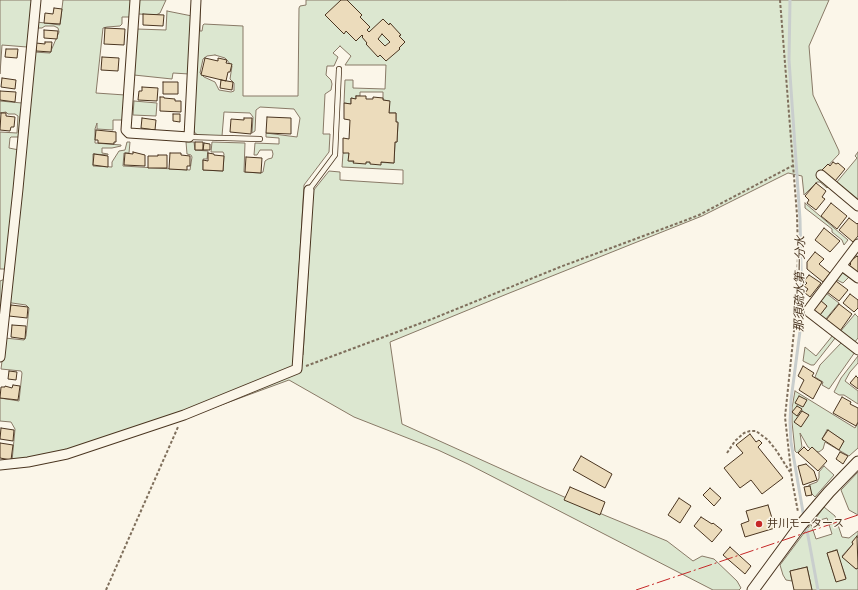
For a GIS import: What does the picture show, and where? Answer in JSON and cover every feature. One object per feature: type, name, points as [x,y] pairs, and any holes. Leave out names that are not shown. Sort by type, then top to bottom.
[{"type":"street","points":[[0,357],[36,0]]},
{"type":"street","points":[[135,0],[126,130],[129,133],[189,137],[196,0]]},
{"type":"street","points":[[821,175],[858,206]]},
{"type":"street","points":[[0,464],[28,462],[67,454],[184,415],[297,369],[309,190]]},
{"type":"street","points":[[858,244],[809,308],[809,312],[858,350]]},
{"type":"street","points":[[842,266],[858,278]]},
{"type":"street","points":[[753,590],[800,526],[829,492],[858,462]]},
{"type":"lane","points":[[309,190],[335,155],[339,69]]},
{"type":"lane","points":[[189,137],[260,139]]},
{"type":"path","points":[[780,0],[797,215],[798,246],[796,312],[785,417],[791,473],[800,526]]},
{"type":"path","points":[[297,369],[432,319],[699,215],[792,166]]},
{"type":"path","points":[[106,590],[184,415]]},
{"type":"path","points":[[727,452],[735,441],[744,433],[756,431],[768,440],[791,473]]},
{"type":"green space","points":[[0,0],[32,0],[27,47],[2,45],[0,74]]},
{"type":"green space","points":[[63,0],[132,0],[131,17],[122,17],[122,24],[120,26],[103,28],[96,93],[125,95],[124,120],[113,120],[113,130],[97,129],[97,123],[95,129],[95,143],[121,146],[102,148],[102,153],[108,155],[93,154],[93,166],[112,167],[112,162],[119,151],[125,150],[127,142],[130,142],[129,153],[124,153],[123,166],[190,170],[192,157],[191,155],[187,154],[186,142],[194,142],[195,150],[208,151],[207,159],[203,159],[203,170],[223,171],[224,154],[223,152],[211,152],[212,142],[245,143],[244,172],[261,173],[263,172],[265,161],[272,158],[273,154],[272,150],[260,150],[257,155],[254,155],[255,143],[279,144],[279,138],[266,137],[266,133],[297,137],[300,118],[294,109],[260,107],[256,110],[255,131],[252,133],[253,117],[250,113],[224,112],[222,136],[198,135],[195,133],[192,127],[200,1],[200,31],[202,31],[204,24],[243,26],[243,96],[298,96],[299,8],[300,6],[306,5],[306,0],[829,0],[809,46],[813,95],[839,151],[839,154],[822,172],[829,186],[827,188],[820,182],[817,182],[804,195],[802,176],[788,173],[702,216],[390,342],[402,424],[604,515],[667,541],[693,561],[702,556],[714,559],[737,581],[741,588],[739,590],[713,590],[468,464],[438,450],[354,417],[289,380],[172,423],[33,465],[16,468],[12,461],[15,429],[11,422],[0,421],[0,398],[19,401],[22,373],[21,371],[1,369],[5,338],[24,340],[26,336],[29,308],[26,305],[5,302],[2,307],[0,306],[0,281],[5,279],[5,271],[4,269],[0,269],[0,132],[17,133],[18,116],[15,114],[8,114],[6,112],[0,113],[0,101],[22,103],[19,137],[10,138],[9,148],[19,150],[34,52],[50,53],[59,32],[58,28],[54,26],[37,28],[37,22],[60,25]],"holes":[[[340,46],[351,56],[345,65],[386,65],[385,89],[353,88],[353,80],[345,80],[344,103],[351,104],[351,98],[356,99],[356,96],[360,96],[360,92],[383,92],[383,100],[389,101],[389,113],[396,113],[396,122],[398,123],[394,163],[349,161],[349,152],[343,153],[342,167],[403,170],[403,184],[340,180],[340,172],[329,171],[313,191],[303,355],[296,355],[294,353],[304,185],[329,152],[330,134],[323,134],[325,94],[331,90],[332,84],[331,80],[326,75],[327,66],[334,66],[338,57],[333,53]],[[215,55],[225,58],[232,66],[230,79],[234,83],[234,91],[219,90],[215,82],[204,77],[200,73],[203,59],[207,56]]]},
{"type":"green space","points":[[137,0],[166,0],[160,13],[156,15],[139,14],[136,11]]},
{"type":"green space","points":[[167,11],[192,16],[189,74],[173,73],[172,79],[134,75],[137,29],[166,30]]},
{"type":"green space","points":[[134,101],[157,103],[156,116],[133,115]]},
{"type":"green space","points":[[858,152],[858,202],[836,183],[857,158],[855,156]]},
{"type":"green space","points":[[805,203],[848,240],[844,245],[842,240],[832,232],[832,229],[805,208]]},
{"type":"green space","points":[[842,271],[849,277],[843,283],[837,280],[826,293],[839,303],[825,320],[820,315],[827,306],[819,300]]},
{"type":"green space","points":[[855,314],[858,317],[858,338],[854,343],[840,332]]},
{"type":"green space","points":[[833,335],[836,337],[814,365],[803,361],[805,347],[816,356]]},
{"type":"green space","points":[[842,342],[855,352],[829,389],[822,385],[823,382],[815,377],[820,365]]},
{"type":"green space","points":[[858,356],[858,363],[850,372],[845,381],[858,391],[858,404],[844,395],[839,395],[834,392],[841,378]]},
{"type":"green space","points":[[795,391],[855,428],[858,423],[858,448],[849,456],[825,442],[823,449],[819,452],[814,451],[808,447],[800,433],[802,447],[797,453],[795,451],[792,408]],"holes":[[[827,430],[844,441],[839,449],[822,439]]]},
{"type":"green space","points":[[824,466],[834,475],[815,497],[808,488],[809,485],[817,482],[819,472]]},
{"type":"green space","points":[[858,472],[858,515],[849,510],[841,490]]},
{"type":"green space","points":[[824,507],[835,516],[842,537],[849,538],[858,531],[858,537],[852,542],[853,544],[842,556],[856,569],[858,568],[858,590],[812,590],[807,567],[790,571],[792,581],[786,580],[780,565],[811,524],[816,539],[832,534],[827,518],[813,522]],"holes":[[[836,550],[846,578],[836,581],[827,553]]]},
{"type":"building","points":[[341,0],[347,0],[362,15],[360,17],[370,27],[367,30],[369,32],[383,19],[389,25],[390,23],[405,42],[399,48],[400,49],[386,61],[380,55],[378,57],[366,44],[367,43],[362,35],[356,41],[346,31],[344,34],[325,15]],"holes":[[[382,34],[390,42],[385,46],[378,39]]]},
{"type":"building","points":[[54,8],[62,9],[60,24],[44,23],[45,13],[53,14]]},
{"type":"building","points":[[143,14],[164,15],[163,26],[143,25]]},
{"type":"building","points":[[105,28],[125,29],[124,45],[104,44]]},
{"type":"building","points":[[44,30],[58,31],[57,39],[44,38]]},
{"type":"building","points":[[45,42],[52,42],[51,52],[36,51],[36,43],[45,44]]},
{"type":"building","points":[[6,49],[18,49],[17,58],[5,57]]},
{"type":"building","points":[[102,57],[119,58],[118,71],[101,70]]},
{"type":"building","points":[[205,58],[218,61],[218,58],[227,60],[226,63],[232,64],[226,81],[201,75]]},
{"type":"building","points":[[2,78],[16,80],[15,89],[1,87]]},
{"type":"building","points":[[221,80],[233,82],[232,90],[220,88]]},
{"type":"building","points":[[163,82],[178,82],[178,94],[163,94]]},
{"type":"building","points":[[142,87],[158,88],[157,101],[138,100],[139,91],[142,91]]},
{"type":"building","points":[[0,91],[16,92],[15,102],[0,100]]},
{"type":"building","points":[[356,96],[366,96],[366,99],[373,99],[373,97],[383,98],[383,100],[390,101],[389,113],[396,113],[396,122],[398,122],[394,163],[381,162],[381,165],[370,164],[370,162],[366,162],[366,164],[353,163],[354,161],[348,161],[349,153],[343,153],[343,138],[349,139],[350,120],[344,119],[344,103],[351,104],[351,98],[356,99]]},
{"type":"building","points":[[160,97],[181,101],[181,112],[160,111]]},
{"type":"building","points":[[1,113],[6,113],[6,116],[15,117],[14,127],[11,127],[10,131],[0,130]]},
{"type":"building","points":[[173,114],[180,114],[180,122],[173,121]]},
{"type":"building","points":[[267,117],[291,118],[291,134],[266,133]]},
{"type":"building","points":[[142,118],[156,120],[155,130],[141,128]]},
{"type":"building","points":[[244,118],[252,118],[251,134],[230,132],[231,119],[244,120]]},
{"type":"building","points":[[96,130],[116,132],[116,142],[114,142],[114,144],[98,143],[98,140],[95,140]]},
{"type":"building","points":[[195,142],[203,142],[203,150],[195,150]]},
{"type":"building","points":[[204,143],[210,144],[210,150],[203,150]]},
{"type":"building","points":[[133,152],[145,155],[145,166],[124,165],[125,153],[133,154]]},
{"type":"building","points":[[170,153],[181,153],[181,155],[190,156],[190,166],[187,166],[187,170],[169,169]]},
{"type":"building","points":[[208,153],[224,156],[223,171],[203,170],[203,160],[208,161]]},
{"type":"building","points":[[94,154],[108,156],[108,167],[93,165]]},
{"type":"building","points":[[167,155],[167,168],[148,168],[148,156]]},
{"type":"building","points":[[246,157],[262,158],[261,173],[245,172]]},
{"type":"building","points":[[833,162],[836,164],[838,163],[845,169],[835,181],[822,170],[828,164],[830,166]]},
{"type":"building","points":[[816,183],[826,191],[822,197],[825,199],[816,210],[807,203],[809,200],[805,196]]},
{"type":"building","points":[[831,203],[847,216],[837,229],[821,216]]},
{"type":"building","points":[[849,218],[857,224],[858,223],[858,236],[853,242],[839,230]]},
{"type":"building","points":[[824,228],[840,241],[830,252],[815,240]]},
{"type":"building","points":[[815,252],[824,259],[819,264],[830,273],[823,282],[807,269],[807,262]]},
{"type":"building","points":[[857,256],[858,273],[849,266],[851,264],[849,262]]},
{"type":"building","points":[[809,275],[821,283],[810,297],[805,293],[808,289],[804,286],[807,283],[804,281]]},
{"type":"building","points":[[836,281],[848,290],[839,301],[827,292]]},
{"type":"building","points":[[850,294],[858,300],[858,308],[854,312],[843,303]]},
{"type":"building","points":[[820,300],[827,306],[820,315],[814,310],[814,308]]},
{"type":"building","points":[[839,304],[852,314],[840,331],[826,320]]},
{"type":"building","points":[[11,305],[28,307],[27,318],[9,316]]},
{"type":"building","points":[[12,325],[26,326],[25,339],[11,337]]},
{"type":"building","points":[[803,366],[814,373],[812,376],[822,382],[813,399],[799,390],[804,380],[798,376]]},
{"type":"building","points":[[9,371],[17,372],[16,380],[8,379]]},
{"type":"building","points":[[856,376],[858,378],[858,389],[850,383]]},
{"type":"building","points":[[13,385],[20,386],[18,400],[0,398],[1,387],[5,386],[12,388]]},
{"type":"building","points":[[799,396],[807,400],[803,407],[795,403]]},
{"type":"building","points":[[842,397],[851,402],[850,404],[858,408],[858,422],[856,426],[833,413]]},
{"type":"building","points":[[797,406],[802,409],[797,416],[792,412]]},
{"type":"building","points":[[802,411],[809,415],[801,427],[794,422]]},
{"type":"building","points":[[1,428],[14,430],[13,441],[0,439]]},
{"type":"building","points":[[828,430],[844,441],[839,450],[822,439]]},
{"type":"building","points":[[750,434],[756,442],[759,440],[762,443],[758,447],[783,478],[762,494],[751,480],[740,488],[724,468],[743,453],[736,445]]},
{"type":"building","points":[[0,443],[13,445],[11,460],[0,458]]},
{"type":"building","points":[[804,447],[808,451],[812,447],[827,461],[818,471],[798,453]]},
{"type":"building","points":[[840,452],[848,456],[843,464],[836,459]]},
{"type":"building","points":[[581,456],[612,474],[605,488],[573,470]]},
{"type":"building","points":[[806,464],[814,471],[817,480],[803,485],[798,466]]},
{"type":"building","points":[[810,486],[812,495],[806,496],[804,487]]},
{"type":"building","points":[[570,487],[605,502],[600,515],[564,500]]},
{"type":"building","points":[[710,488],[721,498],[714,506],[703,495]]},
{"type":"building","points":[[679,498],[691,506],[680,523],[668,515]]},
{"type":"building","points":[[768,505],[775,528],[745,537],[741,524],[749,521],[746,511]]},
{"type":"building","points":[[701,517],[712,524],[713,523],[722,530],[712,542],[694,526]]},
{"type":"building","points":[[857,536],[858,568],[856,569],[842,557],[853,544],[852,542]]},
{"type":"building","points":[[730,547],[751,566],[745,574],[723,555]]},
{"type":"building","points":[[837,550],[846,579],[836,582],[827,553]]},
{"type":"building","points":[[807,567],[812,590],[794,590],[790,571]]},
{"type":"waterway","name":"那須疏水第一分水","points":[[790,0],[789,60],[800,219],[802,316],[791,400],[790,422],[791,442],[804,518]]},
{"type":"waterway","name":"那須疏水第一分水","points":[[806,525],[818,590]]},
{"type":"power","points":[[636,590],[858,515]]},
{"type":"place","name":"井川モータース","points":[[759,524]]}]
